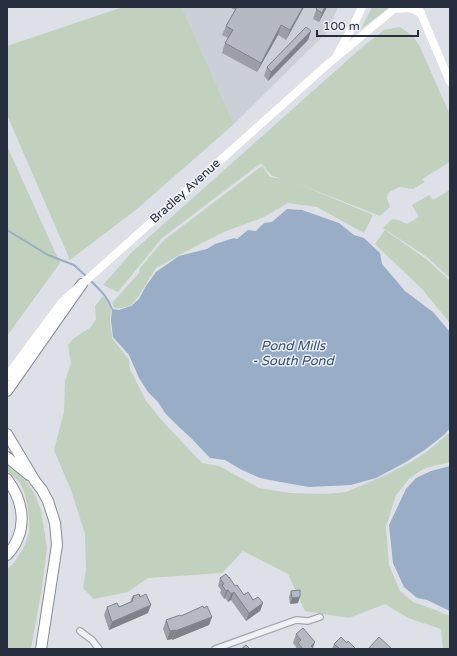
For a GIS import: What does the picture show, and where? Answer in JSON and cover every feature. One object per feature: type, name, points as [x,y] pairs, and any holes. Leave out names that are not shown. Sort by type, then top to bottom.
[{"type":"highway","points":[[7,391],[82,284]]},
{"type":"highway","points":[[7,434],[48,501],[55,523],[57,545],[41,649]]},
{"type":"highway","points":[[7,457],[35,481]]},
{"type":"highway","points":[[7,479],[16,493],[21,510],[22,524],[19,538],[7,556]]},
{"type":"main road","name":"Bradley Avenue","points":[[7,376],[62,302],[334,59],[362,7]]},
{"type":"main road","points":[[334,59],[394,9],[410,8],[419,10],[446,64],[450,82]]},
{"type":"street","points":[[215,649],[296,620],[308,621],[320,617]]},
{"type":"street","points":[[80,631],[92,640],[99,649]]},
{"type":"shaded area","points":[[182,7],[338,7],[328,31],[234,124]]},
{"type":"green space","points":[[123,7],[182,7],[234,124],[138,208],[70,260],[7,115],[7,46]]},
{"type":"green space","points":[[372,7],[390,7],[361,29]]},
{"type":"green space","points":[[400,27],[413,36],[420,47],[450,115],[450,162],[422,179],[425,182],[413,189],[399,187],[388,193],[387,198],[390,207],[380,216],[294,182],[373,215],[364,233],[317,207],[288,203],[264,217],[224,232],[156,268],[138,297],[130,306],[114,308],[112,303],[139,273],[140,268],[163,241],[262,166],[270,177],[283,179],[272,176],[261,163],[162,238],[118,292],[103,285],[131,253],[360,49],[384,30]]},
{"type":"green space","points":[[7,146],[60,263],[7,336]]},
{"type":"green space","points":[[450,190],[450,278],[427,257],[383,228],[392,219],[407,224],[419,217],[412,205],[429,195],[433,200]]},
{"type":"green space","points":[[385,230],[426,259],[450,281],[450,323],[422,289],[375,244]]},
{"type":"green space","points":[[103,296],[111,309],[110,320],[112,338],[129,360],[130,369],[146,401],[165,424],[202,463],[219,466],[259,488],[290,493],[325,494],[346,492],[386,475],[411,462],[428,451],[450,432],[450,462],[426,468],[409,479],[396,495],[386,527],[389,565],[400,591],[413,602],[450,616],[450,649],[443,649],[441,629],[408,618],[385,604],[349,618],[305,611],[288,574],[243,551],[222,573],[148,578],[128,592],[94,599],[83,588],[86,570],[85,534],[71,490],[54,450],[64,412],[65,381],[71,363],[68,345],[73,339],[91,327],[96,319],[95,306]]},
{"type":"green space","points":[[7,466],[26,481],[34,493],[41,510],[47,548],[42,588],[31,649],[7,649],[7,569],[18,557],[24,545],[28,534],[29,525],[28,508],[24,491],[16,478],[7,471]]},
{"type":"water","name":"Pond Mills - South Pond","points":[[287,209],[302,210],[339,223],[354,235],[364,238],[380,253],[382,264],[405,291],[433,312],[450,332],[450,428],[445,434],[426,449],[406,462],[376,478],[351,485],[309,487],[260,478],[225,460],[210,458],[165,413],[158,402],[148,392],[139,378],[129,355],[113,337],[111,320],[112,309],[119,310],[131,306],[139,299],[156,272],[179,256],[207,249],[215,244],[234,238],[237,239],[248,230],[256,231],[264,223],[272,222]]},
{"type":"water","points":[[450,466],[450,611],[427,600],[417,598],[404,587],[393,563],[389,525],[406,489],[416,478],[431,471]]},
{"type":"building","points":[[237,7],[303,7],[290,30],[281,25],[261,63],[225,43],[233,30],[226,26]]},
{"type":"building","points":[[317,7],[325,7],[322,13],[316,9]]},
{"type":"building","points":[[306,27],[311,31],[271,72],[267,67]]},
{"type":"building","points":[[226,574],[244,595],[248,592],[253,600],[258,597],[263,603],[249,613],[234,592],[231,594],[228,590],[226,591],[222,585],[224,584],[220,578]]},
{"type":"building","points":[[300,590],[300,597],[292,598],[291,591]]},
{"type":"building","points":[[139,594],[140,597],[146,594],[151,605],[112,622],[107,607],[117,603],[119,607],[133,601],[133,596]]},
{"type":"building","points":[[203,606],[204,608],[207,606],[212,617],[175,631],[170,631],[166,620],[180,615],[181,616]]},
{"type":"building","points":[[303,628],[315,642],[311,646],[314,649],[303,649],[298,643],[301,640],[296,634]]},
{"type":"building","points":[[341,637],[347,643],[348,641],[356,649],[340,649],[334,644]]},
{"type":"building","points":[[379,637],[392,649],[369,648]]},
{"type":"building","points":[[246,645],[250,649],[241,649]]},
{"type":"waterway","points":[[7,230],[48,255],[74,265],[87,277]]},
{"type":"waterway","points":[[90,280],[100,290],[112,309]]}]
